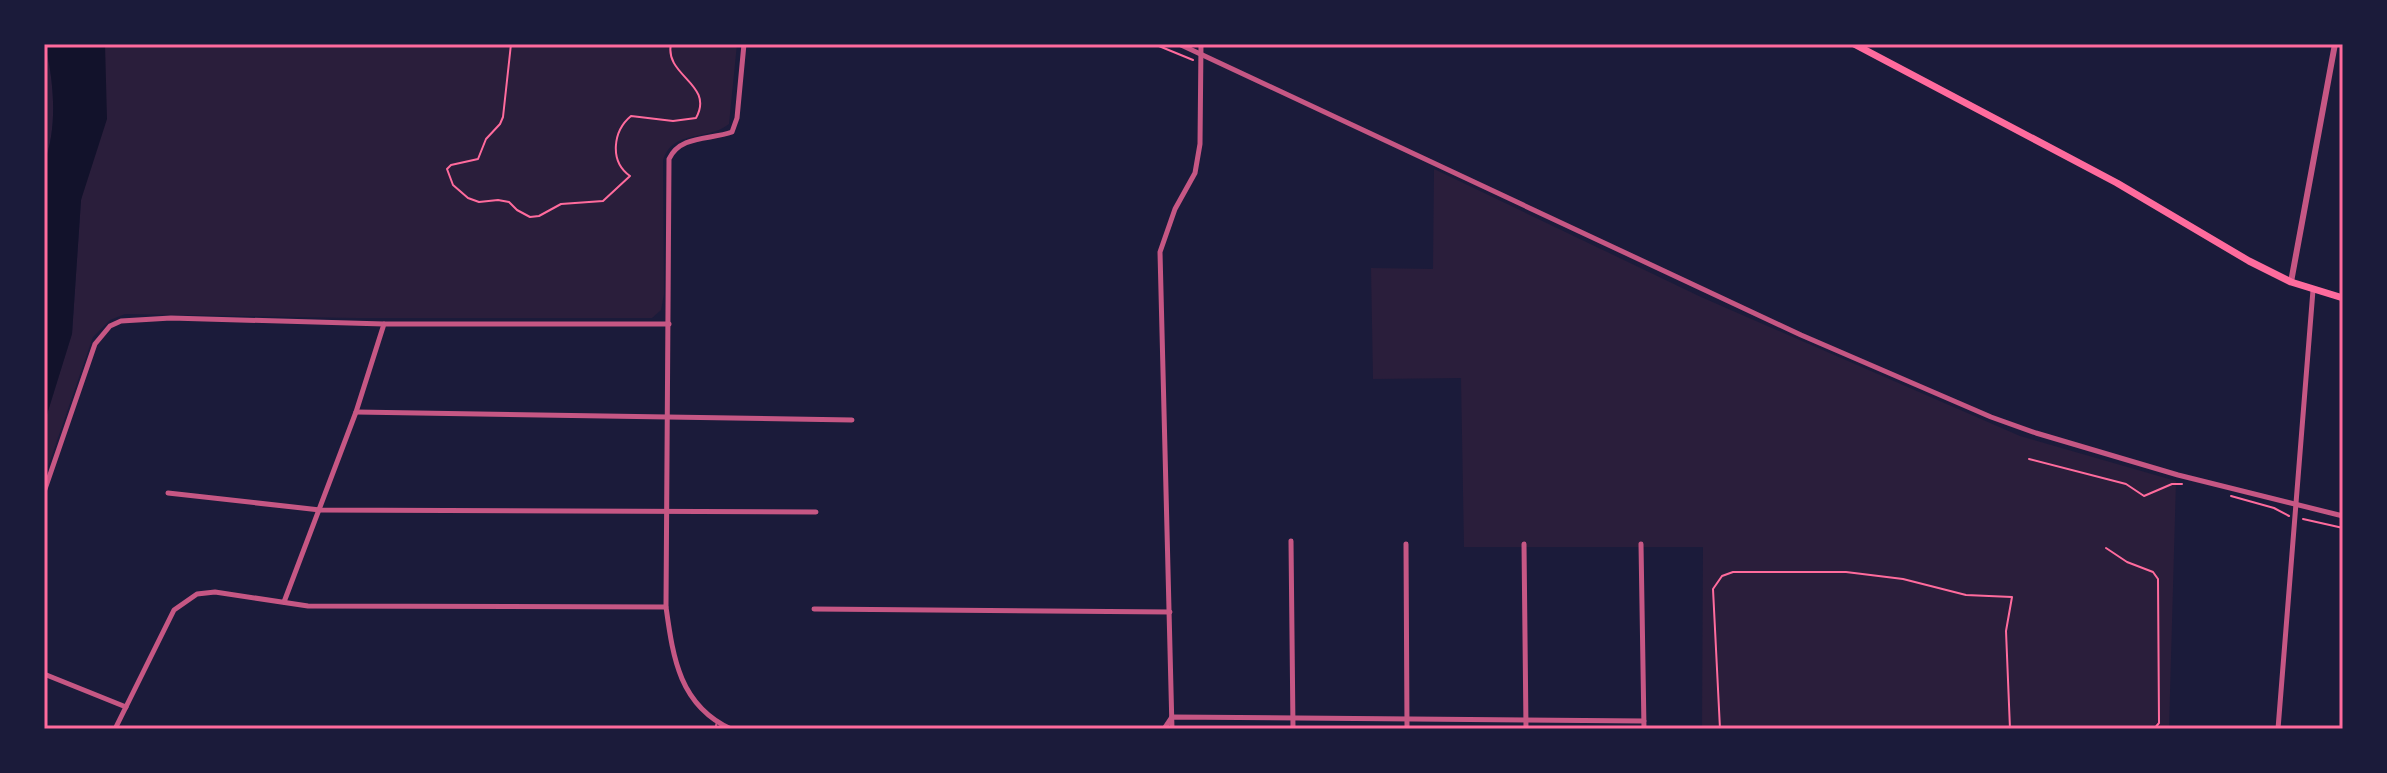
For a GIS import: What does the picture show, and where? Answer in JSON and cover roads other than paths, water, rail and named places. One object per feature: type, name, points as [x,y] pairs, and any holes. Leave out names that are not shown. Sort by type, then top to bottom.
[{"type":"main road","points":[[1854,44],[2083,165],[2249,261],[2291,282],[2343,298]]},
{"type":"street","points":[[731,729],[700,705],[678,670],[669,638],[666,607],[669,159],[682,143],[732,132],[737,118],[744,44]]},
{"type":"street","points":[[1179,44],[1801,335],[1991,417],[2171,473],[2343,516]]},
{"type":"street","points":[[1172,729],[1160,252],[1175,209],[1195,173],[1200,144],[1201,44]]},
{"type":"street","points":[[2291,282],[2335,44]]},
{"type":"street","points":[[2278,729],[2313,290]]},
{"type":"street","points":[[44,492],[95,344],[110,326],[121,321],[171,318],[384,324],[669,324]]},
{"type":"street","points":[[284,602],[356,412],[384,324]]},
{"type":"street","points":[[356,412],[852,420]]},
{"type":"street","points":[[168,493],[320,510],[816,512]]},
{"type":"street","points":[[1291,541],[1293,729]]},
{"type":"street","points":[[1406,544],[1407,729]]},
{"type":"street","points":[[1524,544],[1526,729]]},
{"type":"street","points":[[1641,544],[1644,729]]},
{"type":"street","points":[[115,729],[174,610],[197,594],[215,592],[308,606],[666,607]]},
{"type":"street","points":[[814,609],[1170,612]]},
{"type":"street","points":[[44,674],[126,707]]},
{"type":"street","points":[[1172,717],[1644,721]]},
{"type":"street","points":[[1164,729],[1172,717]]},
{"type":"lane","points":[[715,729],[717,720]]}]
